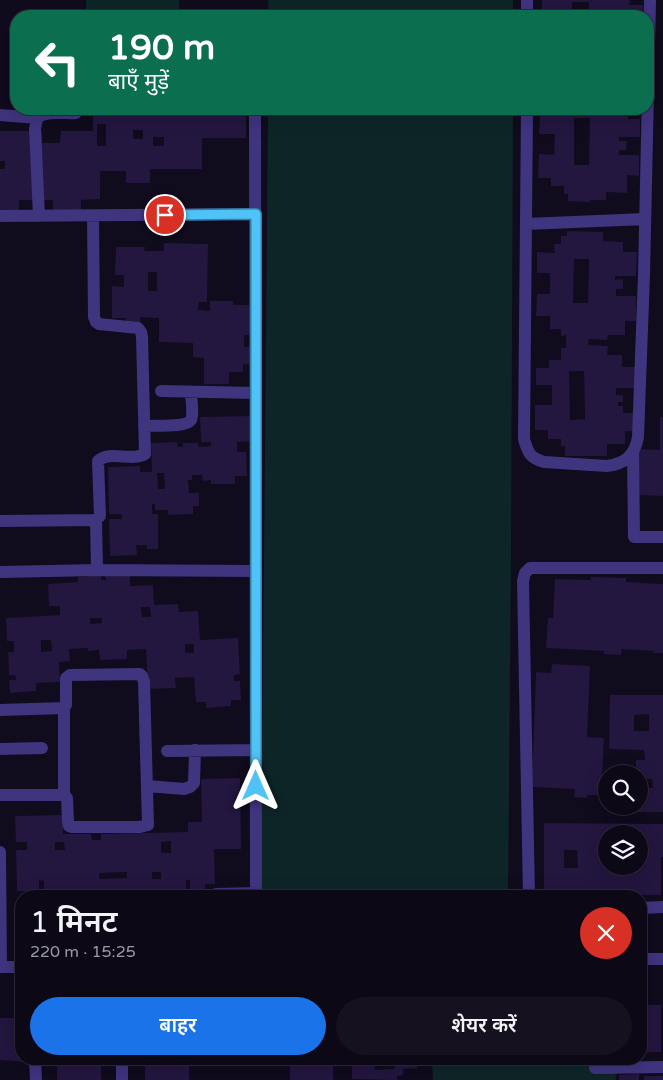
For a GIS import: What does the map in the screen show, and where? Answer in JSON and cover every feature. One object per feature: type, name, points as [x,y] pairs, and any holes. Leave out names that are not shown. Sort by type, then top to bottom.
[{"type":"street","points":[[0,115],[37,118]]},
{"type":"street","points":[[39,216],[35,129],[37,118],[40,115]]},
{"type":"street","points":[[254,115],[256,214],[256,890]]},
{"type":"street","points":[[527,115],[524,439],[527,448],[535,459],[544,462],[607,466],[623,462],[633,451]]},
{"type":"street","points":[[647,115],[638,437],[633,451],[634,537],[663,537]]},
{"type":"street","points":[[0,216],[256,214]]},
{"type":"street","points":[[93,216],[94,317],[99,324],[138,328],[141,332],[144,426],[144,454],[135,458],[106,457],[98,461],[100,516],[96,520],[97,570]]},
{"type":"street","points":[[526,224],[645,219]]},
{"type":"street","points":[[161,391],[256,393]]},
{"type":"street","points":[[144,426],[181,425],[188,423],[192,418],[191,392]]},
{"type":"street","points":[[0,521],[96,520]]},
{"type":"street","points":[[529,890],[524,573],[530,568],[663,568]]},
{"type":"street","points":[[0,572],[97,570],[256,571]]},
{"type":"street","points":[[140,674],[142,676],[148,825],[140,827],[69,826],[67,798],[64,795],[64,708],[66,706],[66,678],[70,675],[140,674]]},
{"type":"street","points":[[0,710],[64,708]]},
{"type":"street","points":[[0,749],[42,748]]},
{"type":"street","points":[[167,750],[256,750]]},
{"type":"street","points":[[147,786],[184,789],[190,787],[194,783],[195,750]]},
{"type":"street","points":[[0,795],[64,795]]},
{"type":"street","points":[[0,852],[1,967],[15,967]]},
{"type":"street","points":[[647,908],[663,907]]},
{"type":"street","points":[[647,959],[663,959]]},
{"type":"street","points":[[35,1065],[36,1080]]},
{"type":"street","points":[[122,1065],[122,1080]]},
{"type":"street","points":[[595,1068],[663,1067]]},
{"type":"green space","points":[[86,0],[179,0],[179,10],[86,10]]},
{"type":"green space","points":[[268,0],[513,0],[513,10],[269,10]]},
{"type":"green space","points":[[268,115],[513,115],[508,890],[261,890]]},
{"type":"green space","points":[[432,1065],[615,1065],[616,1080],[433,1080]]},
{"type":"building","points":[[542,0],[630,0],[629,5],[643,5],[643,10],[589,10],[589,2],[572,2],[572,10],[542,10]]},
{"type":"building","points":[[93,115],[246,115],[246,138],[202,138],[202,169],[150,169],[150,183],[126,183],[126,171],[100,171],[100,199],[81,200],[81,213],[53,213],[53,200],[19,200],[19,211],[0,211],[0,169],[5,169],[5,161],[0,161],[0,131],[42,131],[42,143],[60,143],[61,131],[93,131]],"holes":[[[97,124],[106,124],[106,146],[97,146]],[[133,130],[143,130],[143,139],[133,139]],[[153,137],[164,137],[164,146],[153,146]],[[31,171],[43,171],[43,180]]]},
{"type":"building","points":[[628,115],[628,119],[640,119],[640,137],[619,137],[619,141],[627,141],[626,150],[619,150],[619,155],[639,155],[639,176],[627,175],[627,193],[606,192],[606,200],[590,200],[590,202],[568,201],[568,194],[564,194],[564,186],[551,186],[551,178],[538,178],[539,154],[554,155],[555,134],[539,134],[540,116]],"holes":[[[574,118],[590,118],[589,165],[574,165]]]},
{"type":"building","points":[[567,231],[603,232],[603,241],[623,242],[623,252],[637,252],[636,276],[615,276],[615,280],[623,279],[623,289],[616,289],[616,296],[636,296],[636,321],[625,321],[625,335],[608,335],[607,340],[589,339],[588,345],[608,346],[607,355],[622,355],[622,367],[636,367],[635,388],[616,388],[616,395],[623,395],[623,402],[618,402],[618,406],[623,406],[623,413],[635,413],[635,431],[625,431],[625,444],[607,444],[607,456],[565,456],[565,446],[561,447],[561,439],[548,439],[548,430],[535,430],[535,405],[552,405],[552,385],[536,385],[536,368],[549,368],[549,360],[561,360],[561,348],[566,348],[566,335],[561,336],[561,329],[550,329],[550,316],[536,316],[537,294],[550,294],[550,273],[537,273],[537,252],[555,253],[554,244],[561,244],[561,236],[567,236]],"holes":[[[574,259],[589,259],[588,303],[573,303]],[[569,371],[584,371],[585,419],[570,420]]]},
{"type":"building","points":[[164,243],[208,244],[207,302],[199,302],[198,310],[210,311],[210,301],[233,301],[233,305],[253,305],[252,335],[244,335],[244,347],[252,347],[252,365],[243,364],[243,372],[229,372],[229,384],[204,384],[204,358],[193,357],[193,343],[159,342],[159,318],[140,317],[140,325],[125,325],[126,318],[112,318],[112,286],[124,287],[124,275],[115,275],[116,247],[145,247],[144,251],[164,251]],"holes":[[[148,272],[157,272],[157,291],[148,291]]]},
{"type":"building","points":[[252,416],[252,441],[237,442],[237,452],[246,452],[247,476],[235,476],[235,484],[211,484],[211,480],[203,481],[202,475],[192,475],[192,480],[188,480],[189,493],[199,493],[199,506],[193,506],[193,514],[168,515],[168,510],[155,510],[155,504],[152,504],[152,514],[158,514],[158,549],[147,549],[147,545],[136,545],[137,555],[110,556],[109,519],[122,519],[122,514],[109,514],[108,467],[140,466],[140,472],[152,472],[151,443],[177,442],[178,447],[183,447],[183,443],[198,443],[199,447],[211,446],[211,442],[201,442],[200,417]],"holes":[[[157,473],[164,473],[165,489],[158,489]]]},
{"type":"building","points":[[660,417],[663,417],[663,496],[638,495],[639,449],[660,450]]},
{"type":"building","points":[[130,574],[130,586],[153,585],[154,605],[178,604],[179,612],[198,611],[200,640],[238,638],[240,674],[234,675],[234,681],[240,681],[241,700],[231,700],[231,706],[206,708],[206,702],[196,702],[194,677],[175,678],[176,688],[148,689],[146,649],[127,650],[127,659],[100,660],[99,650],[88,651],[88,648],[69,649],[70,661],[59,662],[60,682],[36,683],[36,691],[10,693],[9,680],[16,680],[15,675],[9,675],[8,652],[14,652],[14,641],[7,641],[6,618],[60,615],[60,606],[49,606],[48,584],[78,582],[78,577],[101,575],[101,580],[106,580],[105,575]],"holes":[[[141,607],[150,607],[151,617],[142,617]],[[90,618],[102,618],[102,623],[90,624]],[[41,640],[51,640],[52,651],[41,652]],[[185,644],[194,644],[194,653],[185,653]]]},
{"type":"building","points":[[591,577],[626,578],[626,582],[663,584],[663,653],[622,649],[621,655],[604,654],[604,651],[546,648],[548,618],[553,618],[555,579],[591,580]]},
{"type":"building","points":[[552,664],[590,666],[587,737],[604,738],[603,765],[598,765],[598,795],[587,795],[587,798],[574,797],[575,789],[532,787],[536,672],[551,673]]},
{"type":"building","points":[[610,695],[663,695],[663,812],[648,812],[648,788],[653,788],[652,779],[648,779],[648,765],[636,765],[636,760],[645,760],[644,750],[609,749]],"holes":[[[649,714],[649,731],[634,731],[634,715]]]},
{"type":"building","points":[[240,778],[241,849],[214,849],[215,884],[205,884],[205,890],[190,890],[190,880],[186,880],[186,890],[63,890],[44,889],[44,881],[39,880],[39,890],[17,890],[16,850],[27,850],[27,842],[16,842],[15,816],[63,815],[63,834],[91,834],[92,840],[101,840],[101,834],[188,832],[188,822],[202,822],[201,779]],"holes":[[[171,841],[171,853],[161,853],[161,842]],[[55,842],[64,842],[65,850],[55,850]],[[127,872],[127,878],[99,879],[99,873]],[[152,872],[161,872],[161,879],[152,879]]]},
{"type":"building","points":[[544,823],[663,824],[663,857],[661,857],[661,895],[647,895],[647,890],[544,890]],"holes":[[[564,850],[577,850],[578,868],[564,868]]]},
{"type":"building","points":[[647,1005],[661,1005],[661,1052],[647,1052]]},
{"type":"building","points":[[0,1018],[15,1018],[15,1061],[0,1060]]},
{"type":"building","points":[[57,1065],[101,1065],[101,1080],[57,1080]]},
{"type":"building","points":[[145,1065],[189,1065],[189,1080],[145,1080]]},
{"type":"building","points":[[290,1065],[333,1065],[333,1080],[290,1080]]},
{"type":"building","points":[[352,1065],[375,1065],[375,1070],[395,1069],[395,1065],[417,1065],[417,1068],[403,1069],[403,1075],[397,1076],[397,1080],[352,1079]]},
{"type":"building","points":[[639,1074],[639,1080],[619,1080],[619,1075]]},
{"type":"building","points":[[644,1076],[663,1076],[663,1080],[644,1080]]},
{"type":"route","points":[[165,215],[256,214],[256,786]]}]
